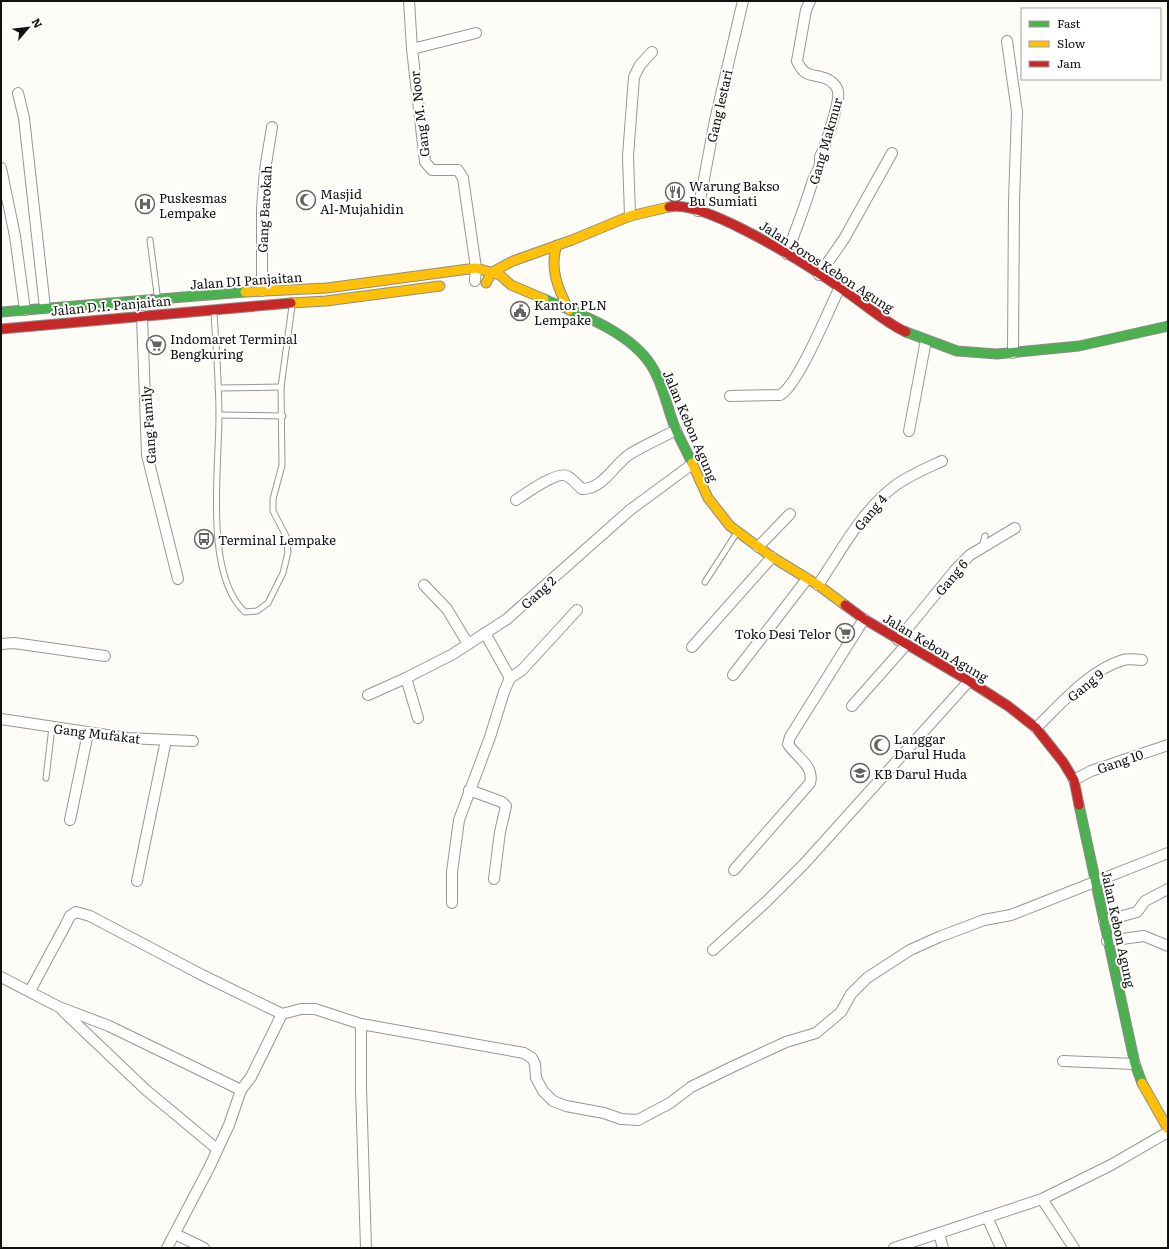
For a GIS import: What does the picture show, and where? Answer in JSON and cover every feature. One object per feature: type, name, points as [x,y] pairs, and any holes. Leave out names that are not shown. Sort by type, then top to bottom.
[{"type":"main road","name":"Jalan Poros Kebon Agung","points":[[492,272],[513,261],[630,216],[672,206],[685,207],[718,217],[746,230],[840,287],[903,331],[957,351],[997,354],[1079,346],[1168,326]]},
{"type":"main road","points":[[557,245],[554,258],[554,271],[561,293],[569,310]]},
{"type":"main road","name":"Jalan DI Panjaitan","points":[[1,312],[212,294],[327,288],[476,268],[500,275],[511,285]]},
{"type":"main road","points":[[486,283],[492,272]]},
{"type":"main road","points":[[472,281],[511,285]]},
{"type":"main road","name":"Jalan D.I. Panjaitan","points":[[1,328],[214,309],[292,304],[446,285]]},
{"type":"main road","name":"Jalan Kebon Agung","points":[[511,285],[537,295],[622,336],[638,349],[652,365],[661,385],[676,430],[708,498],[719,513],[737,532],[772,557],[818,585],[864,619],[969,681],[1008,706],[1036,728],[1048,741],[1074,780],[1097,882],[1107,941],[1135,1064],[1145,1090],[1168,1129]]},
{"type":"main road","points":[[72,306],[74,322]]},
{"type":"street","name":"Gang M. Noor","points":[[409,1],[412,49],[425,162],[432,170],[458,170],[463,178],[476,268]]},
{"type":"street","name":"Gang lestari","points":[[698,211],[715,120],[744,1]]},
{"type":"street","name":"Gang Makmur","points":[[786,254],[804,206],[810,195],[812,183],[819,171],[821,164],[820,157],[836,110],[838,98],[838,92],[832,82],[810,76],[801,68],[797,60],[806,10],[810,1]]},
{"type":"street","points":[[412,49],[476,33]]},
{"type":"street","points":[[1007,41],[1017,112],[1014,201],[1013,353]]},
{"type":"street","points":[[630,216],[628,156],[634,77],[640,65],[652,52]]},
{"type":"street","points":[[18,94],[24,118],[45,308]]},
{"type":"street","name":"Gang Barokah","points":[[262,291],[262,208],[265,170],[272,127]]},
{"type":"street","points":[[819,274],[844,239],[892,154]]},
{"type":"street","points":[[1,168],[15,236],[25,310]]},
{"type":"street","points":[[472,281],[476,268]]},
{"type":"street","points":[[730,396],[780,395],[785,393],[797,375],[840,287]]},
{"type":"street","name":"Gang Family","points":[[142,316],[147,455],[178,579]]},
{"type":"street","points":[[909,432],[926,340]]},
{"type":"street","points":[[516,500],[547,480],[562,475],[567,476],[582,489],[589,489],[607,478],[614,468],[626,457],[676,430]]},
{"type":"street","name":"Gang 4","points":[[818,585],[866,513],[881,497],[896,484],[942,461]]},
{"type":"street","name":"Gang 2","points":[[368,695],[406,678],[468,644],[523,607],[630,510],[691,464]]},
{"type":"street","points":[[758,547],[790,514]]},
{"type":"street","name":"Gang 6","points":[[852,706],[956,569],[970,555],[1015,528]]},
{"type":"street","points":[[692,647],[772,557]]},
{"type":"street","points":[[733,675],[807,579]]},
{"type":"street","points":[[424,585],[447,610],[468,644]]},
{"type":"street","points":[[452,903],[452,872],[459,820],[468,790],[510,678],[522,670],[577,610]]},
{"type":"street","points":[[734,870],[810,783],[808,766],[788,744],[790,737],[828,679],[864,619]]},
{"type":"street","points":[[485,633],[510,678]]},
{"type":"street","points":[[1,644],[14,643],[105,656]]},
{"type":"street","name":"Gang 9","points":[[1036,728],[1085,682],[1106,667],[1125,659],[1142,660]]},
{"type":"street","points":[[406,678],[418,718]]},
{"type":"street","points":[[713,950],[766,902],[804,864],[969,681]]},
{"type":"street","name":"Gang Mufakat","points":[[1,719],[88,733],[193,741]]},
{"type":"street","points":[[70,820],[88,733]]},
{"type":"street","points":[[137,881],[166,740]]},
{"type":"street","name":"Gang 10","points":[[1074,780],[1091,771],[1168,745]]},
{"type":"street","points":[[468,790],[502,802],[506,806],[500,832],[494,880]]},
{"type":"street","points":[[30,991],[70,916],[76,912],[90,916],[202,975],[282,1014],[301,1009],[315,1009],[361,1024],[524,1053],[532,1058],[535,1064],[536,1078],[543,1091],[552,1100],[566,1106],[591,1110],[621,1119],[638,1120],[670,1103],[692,1087],[732,1067],[786,1042],[816,1033],[841,1012],[851,994],[867,978],[910,950],[939,936],[984,920],[1011,915],[1168,853]]},
{"type":"street","points":[[1104,922],[1137,912],[1145,901],[1168,889]]},
{"type":"street","points":[[1107,941],[1144,936],[1168,946]]},
{"type":"street","points":[[1,977],[59,1007],[109,1026],[241,1090]]},
{"type":"street","points":[[59,1007],[146,1090],[217,1149]]},
{"type":"street","points":[[167,1248],[229,1125],[241,1090],[251,1076],[282,1014]]},
{"type":"street","points":[[361,1024],[361,1088],[366,1248]]},
{"type":"street","points":[[1063,1061],[1135,1064]]},
{"type":"street","points":[[894,1248],[1042,1199],[1111,1166],[1168,1132]]},
{"type":"street","points":[[1042,1199],[1074,1248]]},
{"type":"street","points":[[987,1217],[1001,1248]]},
{"type":"street","points":[[939,1233],[943,1248]]},
{"type":"street","points":[[175,1234],[204,1248]]},
{"type":"lane","points":[[150,240],[158,299]]},
{"type":"lane","points":[[212,294],[219,415],[216,532],[220,557],[231,597],[245,612],[257,611],[268,603],[283,573],[288,552],[286,536],[273,511],[273,499],[282,465],[283,416],[281,387],[292,304],[292,289]]},
{"type":"lane","points":[[218,388],[281,387]]},
{"type":"lane","points":[[219,415],[283,416]]},
{"type":"lane","points":[[705,582],[737,532]]},
{"type":"lane","points":[[982,548],[985,536]]},
{"type":"lane","points":[[46,778],[52,727]]},
{"type":"traffic: fast","points":[[1,312],[245,292]]},
{"type":"traffic: fast","points":[[544,299],[617,333],[642,353],[651,365],[659,381],[676,430],[692,463]]},
{"type":"traffic: fast","points":[[906,332],[957,351],[997,354],[1079,346],[1168,326]]},
{"type":"traffic: fast","points":[[1079,805],[1135,1064],[1142,1083]]},
{"type":"traffic: slow","points":[[486,283],[492,272],[513,261],[572,240],[630,216],[669,207]]},
{"type":"traffic: slow","points":[[557,245],[554,270],[558,286],[569,310]]},
{"type":"traffic: slow","points":[[245,292],[327,288],[476,268],[500,275],[511,285],[544,299]]},
{"type":"traffic: slow","points":[[291,303],[326,301],[440,286]]},
{"type":"traffic: slow","points":[[692,463],[708,498],[730,526],[772,557],[818,585],[845,605]]},
{"type":"traffic: slow","points":[[1142,1083],[1168,1129]]},
{"type":"traffic: jam","points":[[669,207],[685,207],[707,213],[758,237],[809,267],[883,319],[906,332]]},
{"type":"traffic: jam","points":[[1,329],[291,303]]},
{"type":"traffic: jam","points":[[845,605],[864,619],[969,681],[1008,706],[1036,728],[1063,762],[1074,780],[1079,805]]},
{"type":"place","name":"Warung Bakso Bu Sumiati","points":[[675,192]]},
{"type":"place","name":"Masjid Al-Mujahidin","points":[[306,200]]},
{"type":"place","name":"Puskesmas Lempake","points":[[145,204]]},
{"type":"place","name":"Kantor PLN Lempake","points":[[520,311]]},
{"type":"place","name":"Indomaret Terminal Bengkuring","points":[[156,345]]},
{"type":"place","name":"Terminal Lempake","points":[[204,539]]},
{"type":"place","name":"Toko Desi Telor","points":[[845,633]]},
{"type":"place","name":"Langgar Darul Huda","points":[[880,745]]},
{"type":"place","name":"KB Darul Huda","points":[[860,773]]}]
